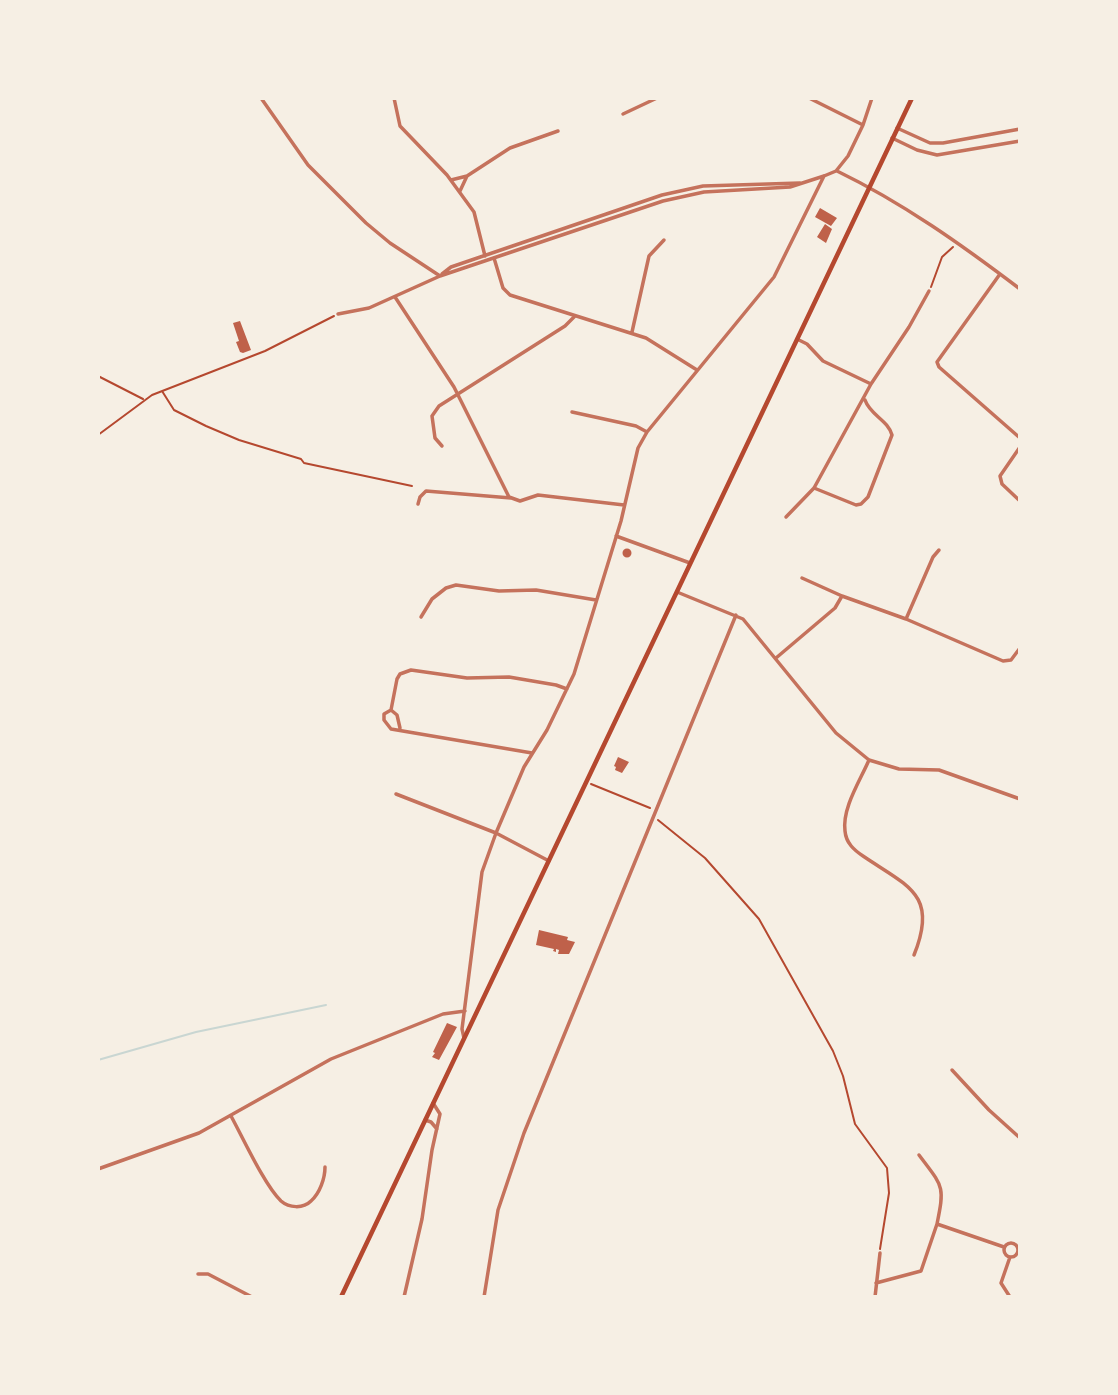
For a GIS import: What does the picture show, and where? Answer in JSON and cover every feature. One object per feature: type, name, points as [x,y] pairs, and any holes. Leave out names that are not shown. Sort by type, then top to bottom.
[{"type":"main road","points":[[341,1297],[912,98]]},
{"type":"street","points":[[261,98],[308,165],[366,223],[390,243],[440,276]]},
{"type":"street","points":[[394,98],[400,125],[451,180],[474,212],[486,258]]},
{"type":"street","points":[[623,114],[657,98]]},
{"type":"street","points":[[809,98],[863,125]]},
{"type":"street","points":[[486,258],[494,259],[663,201],[704,192],[773,190],[824,176],[836,171],[848,156],[872,98]]},
{"type":"street","points":[[897,128],[930,143],[1020,129]]},
{"type":"street","points":[[451,180],[467,176],[510,148],[558,131]]},
{"type":"street","points":[[892,138],[917,150],[937,155],[1020,141]]},
{"type":"street","points":[[836,171],[870,186],[958,243],[1020,289]]},
{"type":"street","points":[[460,191],[467,176]]},
{"type":"street","points":[[464,1040],[462,1029],[478,889],[484,864],[584,647],[638,448],[647,432],[774,277],[824,176]]},
{"type":"street","points":[[338,314],[369,308],[486,258],[492,253],[675,192],[724,184],[800,183]]},
{"type":"street","points":[[632,332],[649,256],[664,240]]},
{"type":"street","points":[[492,253],[503,288],[510,295],[632,332],[698,370]]},
{"type":"street","points":[[1000,274],[937,362],[939,367],[1020,438]]},
{"type":"street","points":[[786,517],[814,488],[871,384],[929,291]]},
{"type":"street","points":[[395,297],[458,395],[509,496],[520,501],[538,495],[624,505]]},
{"type":"street","points":[[442,446],[435,438],[432,416],[439,406],[565,326],[575,316]]},
{"type":"street","points":[[797,339],[807,344],[823,361],[871,384]]},
{"type":"street","points":[[814,488],[856,505],[868,497],[892,435],[887,424],[866,405],[864,398]]},
{"type":"street","points":[[572,412],[636,426],[647,432]]},
{"type":"street","points":[[1020,447],[1000,476],[1002,484],[1020,501]]},
{"type":"street","points":[[418,504],[426,491],[504,499],[509,496]]},
{"type":"street","points":[[616,536],[690,563]]},
{"type":"street","points":[[906,619],[933,557],[939,550]]},
{"type":"street","points":[[802,578],[1003,661],[1011,660],[1020,648]]},
{"type":"street","points":[[421,617],[432,599],[446,588],[456,585],[499,591],[536,590],[596,600]]},
{"type":"street","points":[[677,592],[743,619],[836,733],[869,760],[899,769],[939,770],[1020,799]]},
{"type":"street","points":[[776,658],[835,608],[842,596]]},
{"type":"street","points":[[484,1297],[498,1210],[520,1145],[736,615]]},
{"type":"street","points":[[533,753],[391,729],[384,720],[384,714],[391,710],[397,678],[411,670],[467,678],[509,677],[566,689]]},
{"type":"street","points":[[391,710],[397,715],[400,729]]},
{"type":"street","points":[[869,760],[846,814],[845,835],[855,851],[909,887],[921,903],[923,924],[915,955]]},
{"type":"street","points":[[396,794],[496,833],[549,861]]},
{"type":"street","points":[[98,1169],[199,1133],[331,1059],[443,1014],[465,1011]]},
{"type":"street","points":[[952,1070],[989,1110],[1020,1138]]},
{"type":"street","points":[[404,1297],[422,1219],[440,1111],[433,1103]]},
{"type":"street","points":[[231,1116],[268,1182],[280,1200],[288,1206],[301,1207],[313,1200],[325,1177],[325,1167]]},
{"type":"street","points":[[425,1120],[431,1122],[437,1130]]},
{"type":"street","points":[[876,1283],[921,1271],[937,1224],[943,1194],[941,1185],[919,1155]]},
{"type":"street","points":[[937,1224],[1004,1247]]},
{"type":"street","points":[[1004,1247],[1010,1242],[1017,1245],[1018,1252],[1010,1257],[1000,1283],[1010,1297]]},
{"type":"street","points":[[1004,1247],[1005,1254],[1010,1257]]},
{"type":"street","points":[[875,1297],[880,1253]]},
{"type":"street","points":[[198,1274],[208,1274],[252,1297]]},
{"type":"path","points":[[929,291],[942,257],[958,243]]},
{"type":"path","points":[[98,435],[144,400],[265,351],[338,314]]},
{"type":"path","points":[[98,376],[144,400]]},
{"type":"path","points":[[162,391],[174,410],[239,440],[301,459],[304,463],[412,485]]},
{"type":"path","points":[[587,782],[655,813],[705,858],[759,919],[833,1052],[843,1076],[855,1124],[882,1158],[889,1178],[889,1193],[880,1253]]},
{"type":"building","points":[[820,208],[837,218],[831,226],[815,217]]},
{"type":"building","points":[[825,224],[832,229],[826,243],[817,237]]},
{"type":"building","points":[[240,321],[251,350],[243,353],[236,342],[239,341],[233,323]]},
{"type":"building","points":[[627,548],[632,553],[627,558],[622,553]]},
{"type":"building","points":[[618,757],[629,762],[622,773],[615,770],[614,766]]},
{"type":"building","points":[[539,930],[568,937],[567,940],[575,942],[569,954],[558,954],[559,950],[556,949],[556,952],[554,949],[536,945]]},
{"type":"building","points":[[447,1023],[457,1027],[439,1060],[432,1057],[435,1053],[433,1052]]},
{"type":"waterway","points":[[98,1060],[196,1032],[326,1005]]}]
